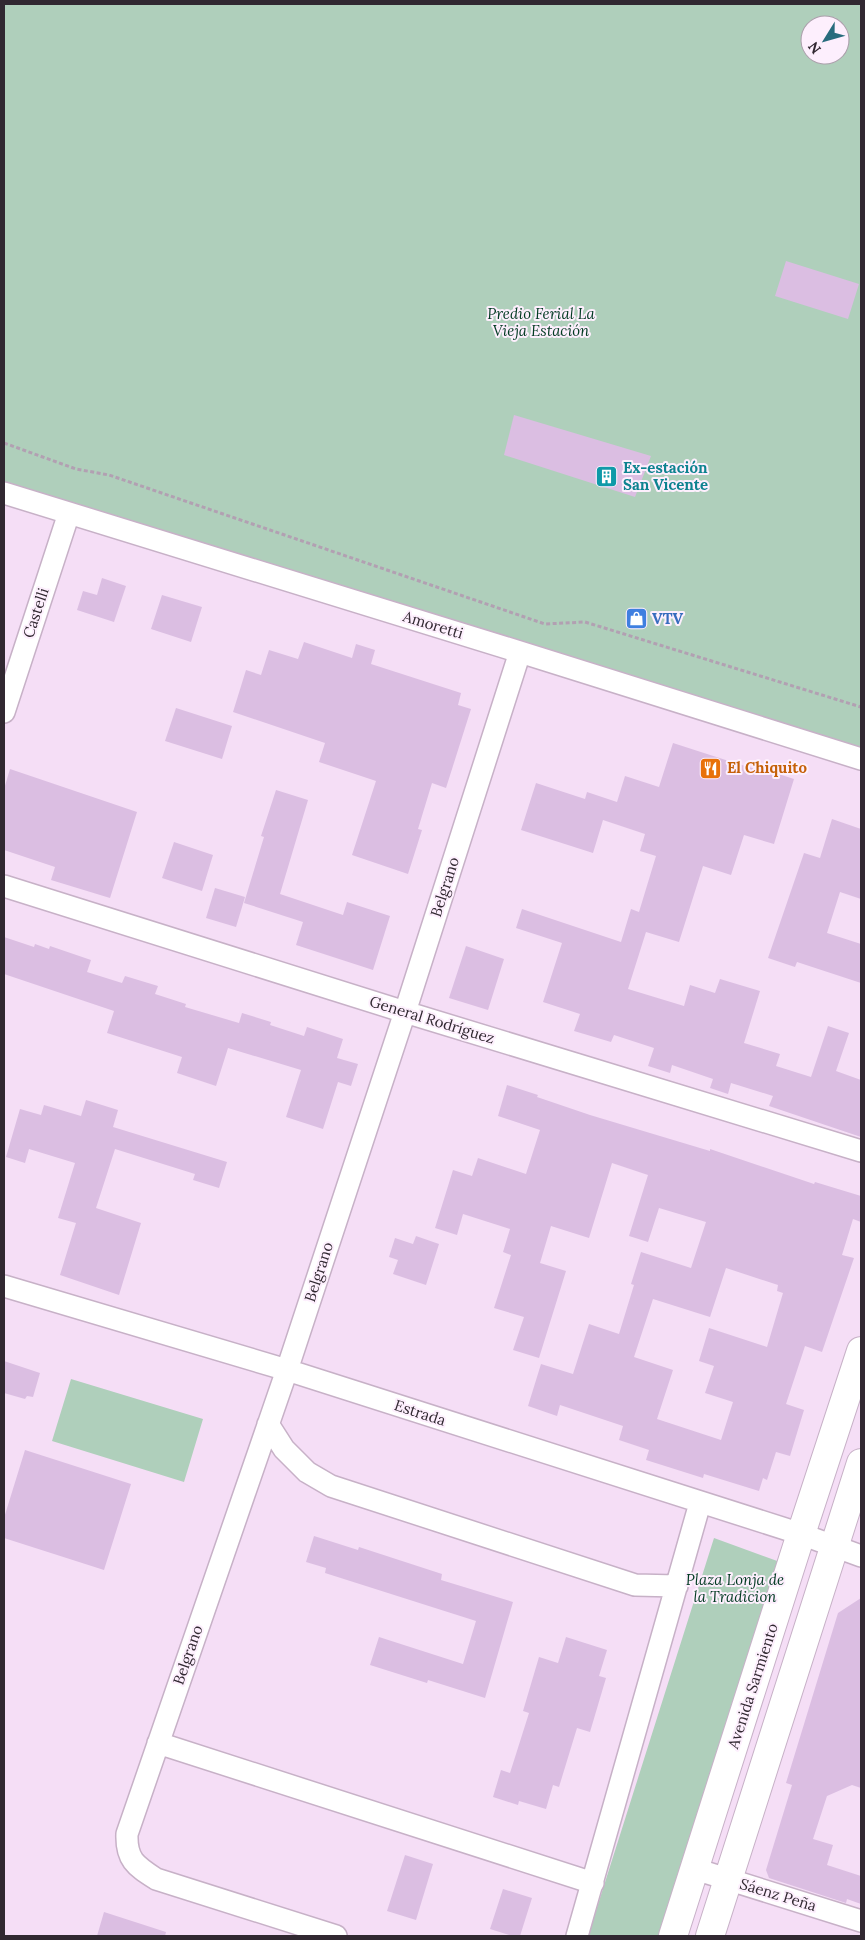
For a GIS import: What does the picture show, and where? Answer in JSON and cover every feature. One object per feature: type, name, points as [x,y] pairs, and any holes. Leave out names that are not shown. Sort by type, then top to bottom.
[{"type":"main road","name":"Avenida Sarmiento","points":[[673,1936],[861,1351]]},
{"type":"main road","points":[[710,1936],[861,1463]]},
{"type":"street","name":"Amoretti","points":[[4,493],[861,759]]},
{"type":"street","name":"Castelli","points":[[4,712],[69,513]]},
{"type":"street","name":"Belgrano","points":[[336,1936],[156,1879],[135,1865],[126,1848],[127,1834],[287,1370],[405,1012],[520,652]]},
{"type":"street","name":"General Rodríguez","points":[[4,886],[405,1012],[861,1151]]},
{"type":"street","name":"Estrada","points":[[4,1286],[287,1370],[801,1534],[861,1556]]},
{"type":"street","points":[[268,1424],[284,1449],[306,1472],[331,1486],[635,1585],[677,1586]]},
{"type":"street","points":[[577,1936],[700,1503]]},
{"type":"street","points":[[158,1743],[593,1882]]},
{"type":"street","name":"Sáenz Peña","points":[[695,1869],[861,1921]]},
{"type":"path","points":[[4,443],[76,469],[109,475],[545,624],[585,622],[861,708]]},
{"type":"green space","name":"Predio Ferial La Vieja Estación","points":[[4,4],[861,4],[861,752],[4,484]]},
{"type":"green space","points":[[71,1379],[203,1419],[184,1482],[52,1441]]},
{"type":"green space","name":"Plaza Lonja de la Tradicion","points":[[714,1538],[780,1562],[661,1936],[588,1936]]},
{"type":"building","points":[[786,261],[859,284],[848,319],[775,296]]},
{"type":"building","name":"Ex-estación San Vicente","points":[[514,415],[651,456],[635,497],[504,455]]},
{"type":"building","points":[[102,578],[126,586],[114,622],[77,610],[83,591],[97,595]]},
{"type":"building","points":[[162,595],[202,607],[191,642],[151,629]]},
{"type":"building","points":[[304,642],[352,658],[356,644],[375,650],[371,664],[461,693],[458,705],[471,709],[446,788],[432,783],[418,829],[422,830],[408,874],[352,855],[376,781],[319,762],[325,743],[233,712],[246,670],[261,675],[269,650],[298,659]]},
{"type":"building","points":[[176,708],[232,726],[222,759],[165,741]]},
{"type":"building","points":[[673,743],[794,779],[774,844],[744,835],[731,875],[703,866],[679,942],[646,932],[628,989],[684,1006],[690,985],[715,993],[720,979],[760,991],[744,1043],[780,1054],[776,1066],[811,1077],[828,1026],[849,1033],[836,1071],[861,1080],[861,1137],[769,1106],[773,1096],[731,1083],[728,1094],[710,1088],[713,1079],[672,1065],[670,1073],[648,1066],[654,1048],[614,1035],[611,1042],[574,1031],[580,1014],[543,1002],[562,943],[516,928],[522,909],[621,942],[631,909],[639,912],[656,856],[640,851],[645,834],[603,820],[593,853],[521,830],[536,783],[585,799],[587,792],[617,802],[625,776],[659,787]]},
{"type":"building","points":[[10,769],[137,812],[110,898],[51,880],[55,867],[4,850],[4,789]]},
{"type":"building","points":[[276,790],[308,800],[280,894],[343,915],[347,902],[390,916],[373,970],[296,945],[303,922],[244,903],[264,837],[261,836]]},
{"type":"building","points":[[832,819],[861,829],[861,899],[840,892],[827,933],[861,944],[861,983],[797,962],[795,967],[768,958],[804,853],[820,858]]},
{"type":"building","points":[[174,842],[213,855],[202,891],[162,878]]},
{"type":"building","points":[[215,888],[245,897],[236,927],[206,918]]},
{"type":"building","points":[[4,937],[34,947],[35,944],[49,949],[50,946],[91,960],[87,972],[122,983],[125,976],[158,986],[155,994],[186,1004],[185,1007],[239,1023],[242,1013],[271,1022],[270,1025],[304,1036],[307,1027],[343,1039],[337,1058],[358,1064],[351,1086],[338,1082],[323,1129],[286,1117],[301,1070],[228,1048],[216,1086],[177,1073],[182,1057],[107,1033],[114,1011],[4,974]]},
{"type":"building","points":[[466,946],[504,959],[488,1010],[449,998]]},
{"type":"building","points":[[507,1085],[590,1115],[710,1151],[710,1149],[814,1184],[815,1182],[861,1196],[861,1222],[853,1219],[842,1255],[854,1258],[822,1352],[805,1346],[786,1404],[804,1410],[790,1456],[776,1452],[767,1480],[763,1478],[759,1491],[704,1474],[703,1478],[646,1460],[649,1450],[619,1440],[623,1426],[560,1405],[557,1416],[528,1406],[541,1364],[573,1374],[589,1324],[619,1334],[634,1285],[631,1284],[641,1252],[691,1268],[706,1222],[659,1208],[648,1242],[629,1236],[648,1175],[612,1163],[589,1238],[551,1226],[540,1263],[566,1271],[539,1358],[513,1350],[524,1317],[494,1308],[511,1255],[503,1252],[510,1229],[463,1214],[457,1235],[435,1228],[453,1170],[472,1176],[478,1158],[526,1174],[540,1130],[498,1116]],"holes":[[[726,1268],[778,1285],[777,1291],[783,1293],[767,1347],[709,1328],[699,1361],[714,1366],[705,1393],[733,1402],[721,1440],[657,1419],[673,1370],[634,1357],[653,1299],[710,1317]]]},
{"type":"building","points":[[86,1100],[118,1110],[113,1127],[227,1162],[219,1188],[193,1180],[195,1174],[115,1149],[96,1208],[141,1223],[119,1295],[60,1275],[76,1223],[58,1218],[75,1163],[29,1149],[25,1163],[6,1157],[20,1109],[41,1115],[44,1105],[81,1116]]},
{"type":"building","points":[[416,1236],[439,1244],[426,1285],[393,1274],[398,1260],[389,1257],[395,1238],[413,1244]]},
{"type":"building","points":[[4,1361],[40,1373],[33,1397],[27,1396],[25,1399],[4,1393]]},
{"type":"building","points":[[25,1450],[131,1484],[104,1570],[4,1538],[4,1518]]},
{"type":"building","points":[[314,1536],[358,1550],[359,1547],[442,1574],[441,1580],[513,1602],[485,1698],[428,1680],[427,1683],[370,1665],[379,1637],[463,1664],[476,1621],[325,1573],[326,1568],[306,1562]]},
{"type":"building","points":[[861,1598],[861,1788],[852,1785],[827,1796],[813,1839],[833,1845],[827,1865],[861,1876],[861,1904],[847,1899],[846,1903],[769,1878],[766,1870],[792,1785],[786,1783],[838,1613]]},
{"type":"building","points":[[566,1637],[607,1650],[599,1676],[606,1678],[590,1732],[577,1728],[559,1787],[553,1785],[546,1809],[519,1801],[518,1805],[493,1797],[501,1770],[510,1773],[529,1713],[523,1711],[539,1657],[558,1663]]},
{"type":"building","points":[[405,1855],[433,1864],[416,1920],[387,1911]]},
{"type":"building","points":[[503,1889],[532,1898],[520,1936],[512,1936],[490,1929]]},
{"type":"building","points":[[104,1912],[166,1932],[165,1936],[97,1936]]},
{"type":"place","name":"Ex-estación San Vicente","points":[[607,477]]},
{"type":"place","name":"VTV","points":[[636,619]]},
{"type":"place","name":"El Chiquito","points":[[711,768]]}]
